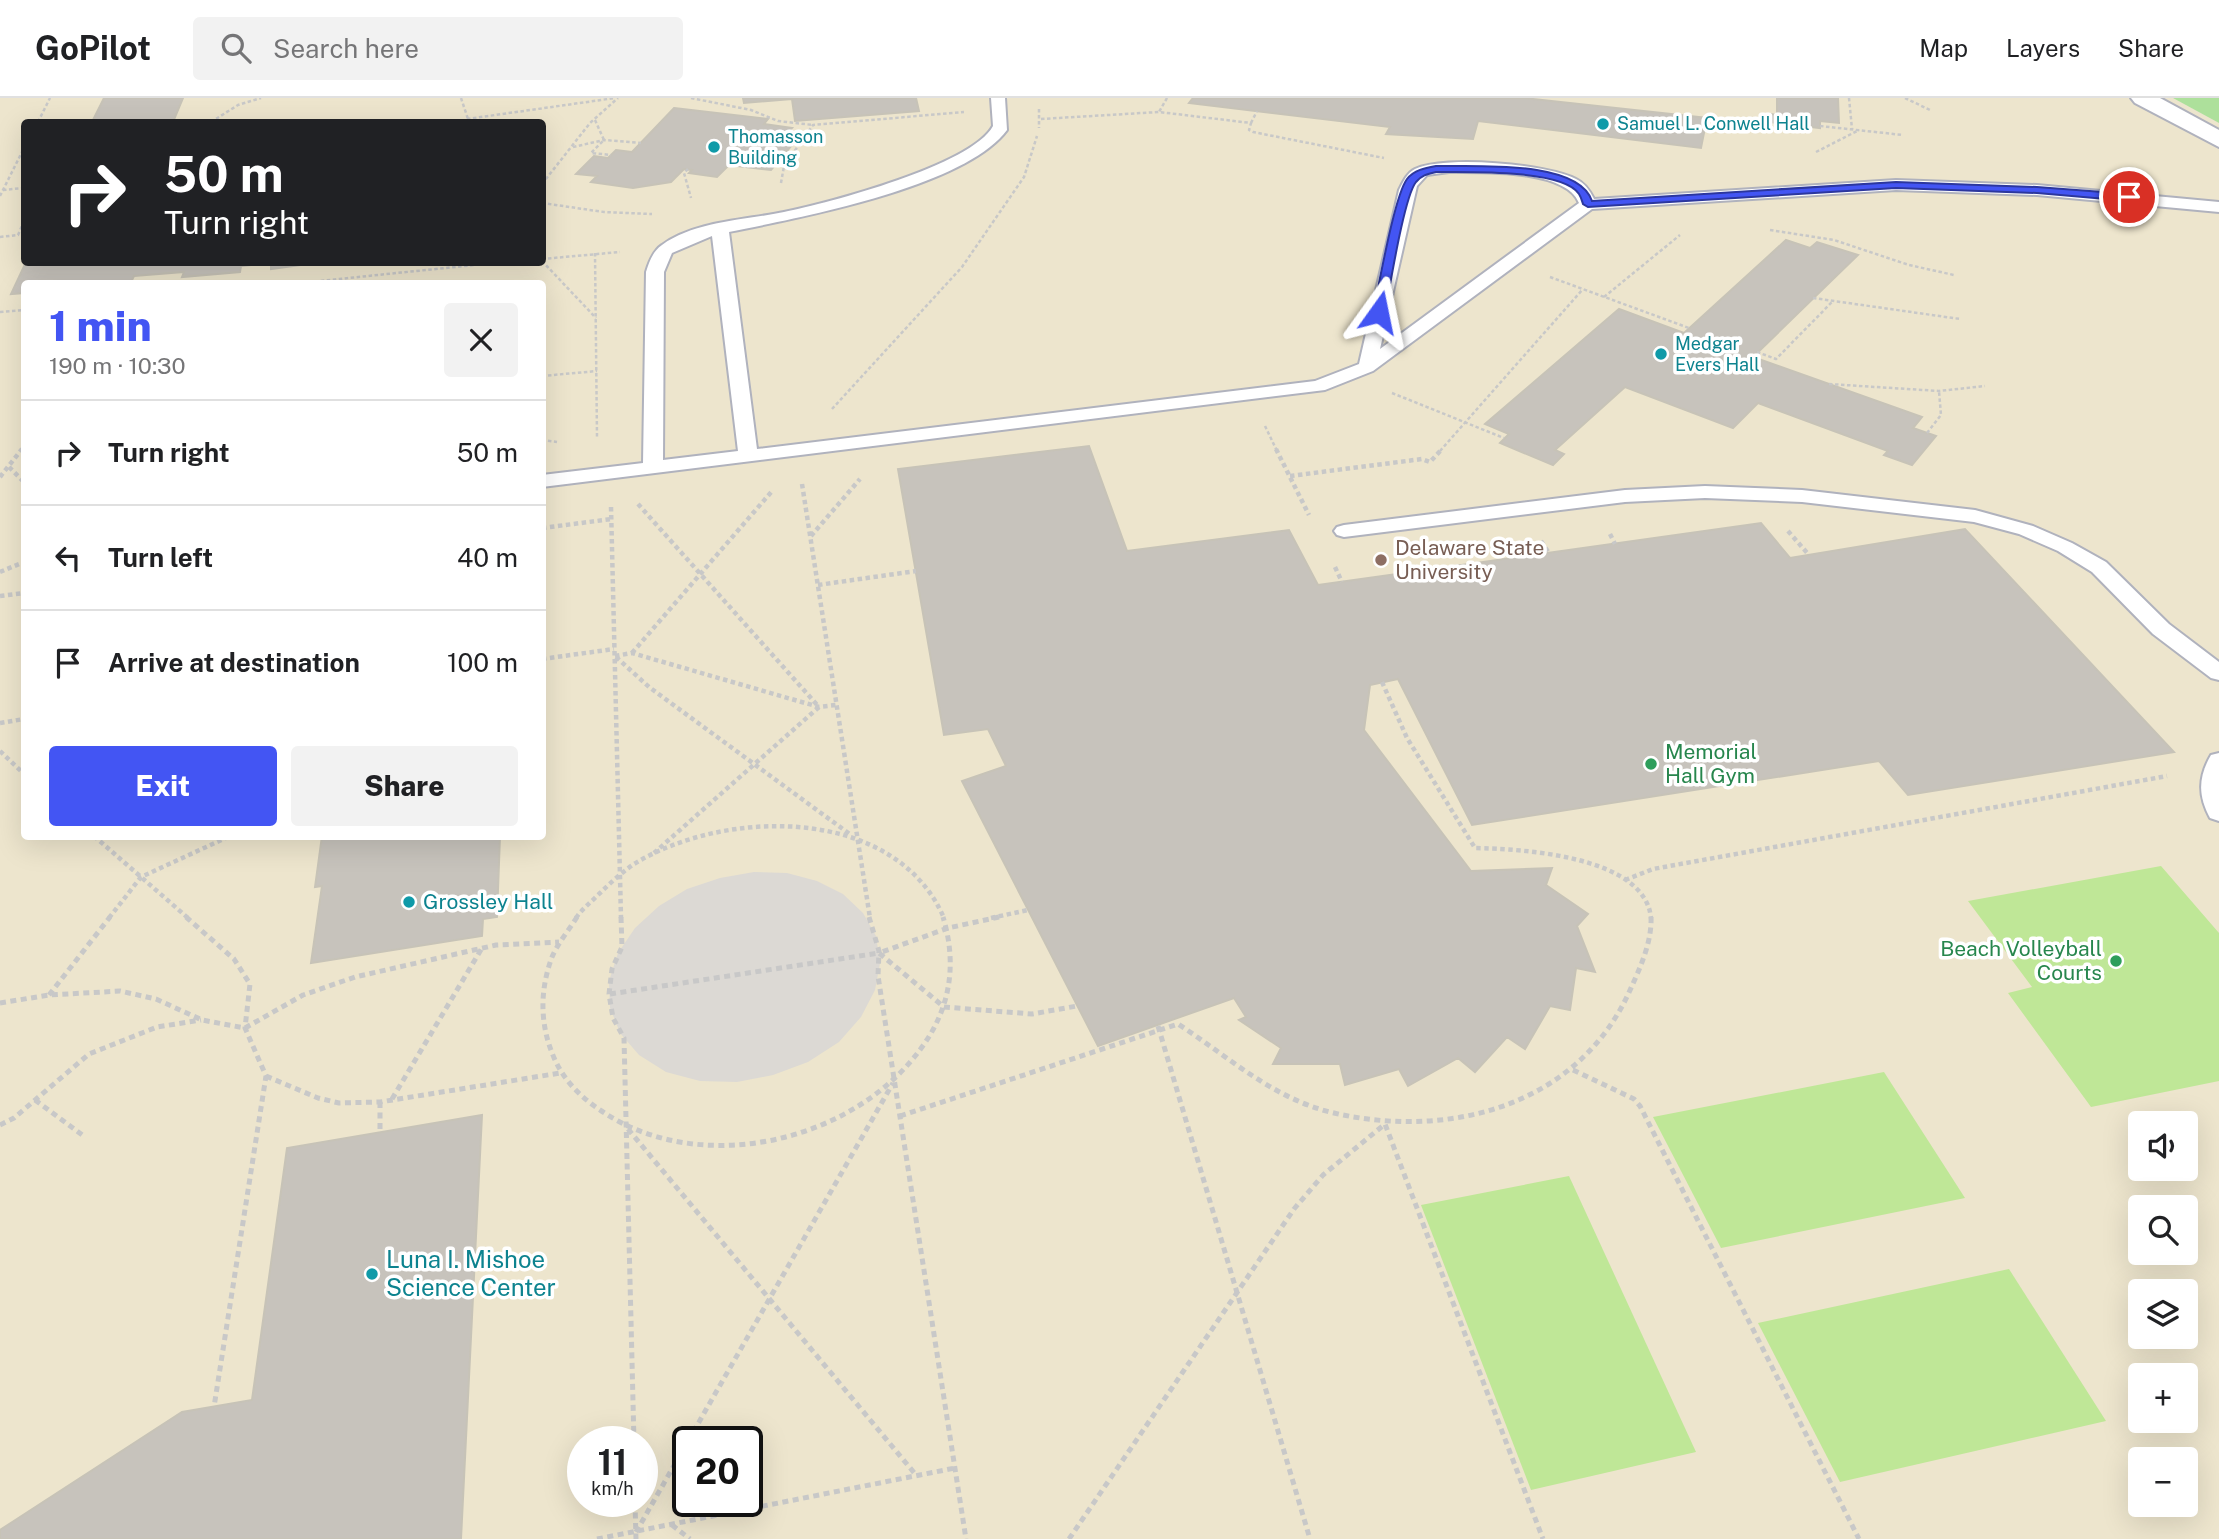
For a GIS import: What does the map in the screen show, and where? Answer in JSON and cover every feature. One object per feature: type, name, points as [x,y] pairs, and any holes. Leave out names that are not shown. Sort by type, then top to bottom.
[{"type":"street","points":[[2143,98],[2219,140]]},
{"type":"lane","points":[[653,466],[656,272],[659,259],[666,249],[690,237],[802,213],[939,170],[971,156],[992,141],[1000,129],[999,109]]},
{"type":"lane","points":[[1367,367],[1403,204],[1410,181],[1421,172],[1464,167],[1543,174],[1564,179],[1584,191],[1588,204]]},
{"type":"lane","points":[[546,480],[1318,386],[1367,367],[1588,204],[1896,185],[2037,190],[2219,207]]},
{"type":"lane","points":[[720,230],[748,456]]},
{"type":"lane","points":[[1344,531],[1625,496],[1705,492],[1802,496],[1975,516],[2026,530],[2065,547],[2099,567],[2161,629],[2219,673]]},
{"type":"lane","points":[[2219,761],[2214,769],[2213,789],[2213,801],[2219,811]]},
{"type":"path","points":[[40,119],[50,98]]},
{"type":"path","points":[[216,119],[238,105],[261,98]]},
{"type":"path","points":[[461,98],[467,119]]},
{"type":"path","points":[[481,119],[615,98]]},
{"type":"path","points":[[546,179],[615,98]]},
{"type":"path","points":[[691,98],[751,110],[778,121],[813,125],[999,109],[1041,119],[1159,112],[1251,123]]},
{"type":"path","points":[[1159,112],[1167,98]]},
{"type":"path","points":[[1849,98],[1852,129]]},
{"type":"path","points":[[1905,98],[1930,110]]},
{"type":"path","points":[[825,416],[903,334],[961,267],[1024,177],[1041,119],[1037,103]]},
{"type":"path","points":[[1257,111],[1249,130],[1253,132],[1395,160]]},
{"type":"path","points":[[595,120],[604,139]]},
{"type":"path","points":[[780,187],[784,166],[813,125]]},
{"type":"path","points":[[1820,126],[1903,135]]},
{"type":"path","points":[[604,139],[591,153],[611,155]]},
{"type":"path","points":[[572,148],[604,139],[641,143]]},
{"type":"path","points":[[0,196],[21,154]]},
{"type":"path","points":[[688,169],[684,173],[694,209]]},
{"type":"path","points":[[3,190],[21,188]]},
{"type":"path","points":[[1604,297],[1730,195]]},
{"type":"path","points":[[1759,226],[1783,235],[1831,239],[1935,272],[1954,275]]},
{"type":"path","points":[[0,237],[18,235],[21,228]]},
{"type":"path","points":[[546,259],[595,253],[666,249]]},
{"type":"path","points":[[595,253],[597,444]]},
{"type":"path","points":[[1510,262],[1689,328]]},
{"type":"path","points":[[546,264],[596,318]]},
{"type":"path","points":[[330,280],[464,266]]},
{"type":"path","points":[[1290,476],[1422,459],[1430,462],[1583,289]]},
{"type":"path","points":[[1813,298],[1961,319]]},
{"type":"path","points":[[1758,352],[1776,359],[1833,301]]},
{"type":"path","points":[[0,312],[21,310]]},
{"type":"path","points":[[546,376],[597,371]]},
{"type":"path","points":[[1346,375],[1504,439]]},
{"type":"path","points":[[1829,384],[1939,390],[1985,386]]},
{"type":"path","points":[[1927,433],[1941,415],[1939,390]]},
{"type":"path","points":[[1262,421],[1312,523]]},
{"type":"path","points":[[546,438],[550,439]]},
{"type":"path","points":[[0,477],[21,451]]},
{"type":"path","points":[[9,467],[21,479]]},
{"type":"path","points":[[810,537],[861,478]]},
{"type":"path","points":[[632,653],[782,480]]},
{"type":"path","points":[[802,482],[871,927],[879,953],[878,975],[966,1539]]},
{"type":"path","points":[[634,500],[819,707]]},
{"type":"path","points":[[611,506],[622,947],[609,981],[610,1008],[624,1038],[634,1426]]},
{"type":"path","points":[[546,527],[612,519]]},
{"type":"path","points":[[1330,558],[1342,582]]},
{"type":"path","points":[[0,572],[21,563]]},
{"type":"path","points":[[818,585],[916,571]]},
{"type":"path","points":[[0,596],[21,593]]},
{"type":"path","points":[[615,652],[649,687],[857,839]]},
{"type":"path","points":[[546,659],[615,652],[632,653],[819,707],[836,705]]},
{"type":"path","points":[[900,1116],[1159,1027],[1178,1024],[1270,1089],[1332,1112],[1370,1121],[1421,1123],[1480,1117],[1540,1091],[1573,1070],[1602,1041],[1622,1014],[1639,972],[1651,931],[1651,913],[1643,894],[1599,867],[1566,857],[1528,850],[1475,848],[1407,738],[1382,682]]},
{"type":"path","points":[[650,856],[819,707]]},
{"type":"path","points":[[0,723],[21,720]]},
{"type":"path","points":[[0,751],[21,771]]},
{"type":"path","points":[[1624,880],[1653,869],[2167,776]]},
{"type":"path","points":[[636,1535],[895,1079],[920,1051],[940,1020],[950,988],[953,957],[948,928],[935,900],[917,876],[893,856],[857,839],[831,831],[759,825],[685,841],[650,856],[620,874],[591,900],[551,956],[542,988],[541,1019],[548,1050],[560,1073],[586,1103],[617,1124],[653,1138],[694,1145],[738,1145],[781,1138],[823,1124],[861,1104],[895,1079]]},
{"type":"path","points":[[99,840],[234,959],[250,984],[245,1028],[266,1076],[214,1407]]},
{"type":"path","points":[[49,995],[141,877],[221,840]]},
{"type":"path","points":[[610,995],[879,953],[948,928],[1028,910]]},
{"type":"path","points":[[0,1003],[49,995],[120,991],[156,999],[202,1020],[245,1028],[303,995],[355,977],[496,945],[559,942]]},
{"type":"path","points":[[392,1100],[482,948]]},
{"type":"path","points":[[879,953],[944,1007],[1032,1014],[1077,1006]]},
{"type":"path","points":[[0,1125],[89,1055],[157,1027],[202,1020]]},
{"type":"path","points":[[1159,1027],[1310,1539]]},
{"type":"path","points":[[1573,1070],[1634,1100],[1640,1106],[1860,1539]]},
{"type":"path","points":[[266,1076],[338,1103],[380,1102],[560,1073]]},
{"type":"path","points":[[35,1100],[85,1137]]},
{"type":"path","points":[[380,1102],[380,1132]]},
{"type":"path","points":[[1069,1539],[1294,1209],[1323,1175],[1385,1124],[1543,1539]]},
{"type":"path","points":[[626,1127],[916,1475]]},
{"type":"path","points":[[597,1539],[636,1535],[672,1525],[955,1468]]},
{"type":"path","points":[[635,1517],[636,1535]]},
{"type":"path","points":[[672,1525],[690,1539]]},
{"type":"shaded area","name":"Delaware State University","points":[[0,98],[2173,98],[2219,123],[2219,1539],[0,1539]]},
{"type":"shaded area","points":[[754,872],[787,873],[817,881],[843,894],[863,913],[876,936],[880,963],[875,990],[861,1017],[839,1042],[808,1062],[773,1075],[737,1082],[700,1081],[666,1072],[639,1055],[620,1033],[610,1008],[609,981],[618,953],[635,928],[659,906],[687,889],[720,878]]},
{"type":"green space","points":[[2173,98],[2219,98],[2219,123]]},
{"type":"green space","name":"Beach Volleyball Courts","points":[[2161,866],[2219,933],[2219,1081],[2091,1107],[2008,993],[2032,987],[1968,901]]},
{"type":"green space","points":[[1884,1072],[1965,1198],[1721,1248],[1653,1117]]},
{"type":"green space","points":[[1569,1176],[1696,1452],[1531,1490],[1421,1205]]},
{"type":"green space","points":[[2009,1269],[2106,1421],[1840,1482],[1758,1323]]},
{"type":"building","points":[[104,98],[183,98],[174,119],[94,119]]},
{"type":"building","points":[[743,98],[916,98],[919,111],[795,121],[792,99],[744,103]]},
{"type":"building","name":"Samuel L. Conwell Hall","points":[[1193,98],[1524,98],[1707,118],[1701,148],[1478,121],[1473,139],[1386,134],[1390,127],[1189,103]]},
{"type":"building","points":[[1777,98],[1838,98],[1839,123],[1820,121],[1820,128],[1770,122],[1770,114],[1777,115]]},
{"type":"building","name":"Thomasson Building","points":[[674,108],[768,119],[764,124],[792,128],[788,132],[802,133],[771,170],[729,165],[717,177],[689,173],[692,170],[684,169],[671,182],[633,188],[591,182],[597,176],[576,174],[594,156],[608,158],[616,150],[632,152]]},
{"type":"building","name":"Medgar Evers Hall","points":[[1786,240],[1810,248],[1817,242],[1858,255],[1753,357],[1922,417],[1913,428],[1936,436],[1912,465],[1884,455],[1888,451],[1758,403],[1733,428],[1625,387],[1555,450],[1564,454],[1553,465],[1500,443],[1509,434],[1485,424],[1619,309],[1684,333]]},
{"type":"building","points":[[24,266],[241,266],[240,272],[182,277],[184,272],[134,276],[132,280],[21,280],[21,293],[11,294]]},
{"type":"building","points":[[271,266],[293,266],[271,269]]},
{"type":"building","name":"Memorial Hall Gym","points":[[1089,446],[1127,551],[1289,530],[1318,585],[1761,523],[1790,558],[1965,529],[2174,752],[1908,795],[1879,761],[1472,825],[1398,679],[1370,685],[1364,730],[1471,871],[1552,868],[1546,885],[1588,914],[1577,926],[1595,972],[1576,968],[1570,1010],[1550,1006],[1525,1049],[1507,1037],[1475,1072],[1458,1058],[1408,1086],[1399,1069],[1345,1085],[1340,1064],[1273,1064],[1281,1048],[1239,1020],[1246,1017],[1234,998],[1098,1046],[962,781],[1006,766],[988,729],[944,735],[898,469]]},
{"type":"building","name":"Grossley Hall","points":[[321,840],[500,840],[497,917],[483,919],[482,936],[311,963],[322,886],[315,887]]},
{"type":"building","name":"Luna I. Mishoe Science Center","points":[[482,1115],[461,1539],[0,1539],[0,1530],[182,1412],[252,1400],[287,1148]]},
{"type":"place","name":"Samuel L. Conwell Hall","points":[[1603,124]]},
{"type":"place","name":"Thomasson Building","points":[[714,147]]},
{"type":"place","name":"Medgar Evers Hall","points":[[1661,354]]},
{"type":"place","name":"Delaware State University","points":[[1381,560]]},
{"type":"place","name":"Memorial Hall Gym","points":[[1651,764]]},
{"type":"place","name":"Grossley Hall","points":[[409,902]]},
{"type":"place","name":"Beach Volleyball Courts","points":[[2116,961]]},
{"type":"place","name":"Luna I. Mishoe Science Center","points":[[372,1274]]},
{"type":"route","points":[[1379,312],[1410,181],[1421,172],[1436,169],[1464,167],[1543,174],[1564,179],[1584,191],[1588,204],[1896,185],[1980,187],[2129,197]]}]
